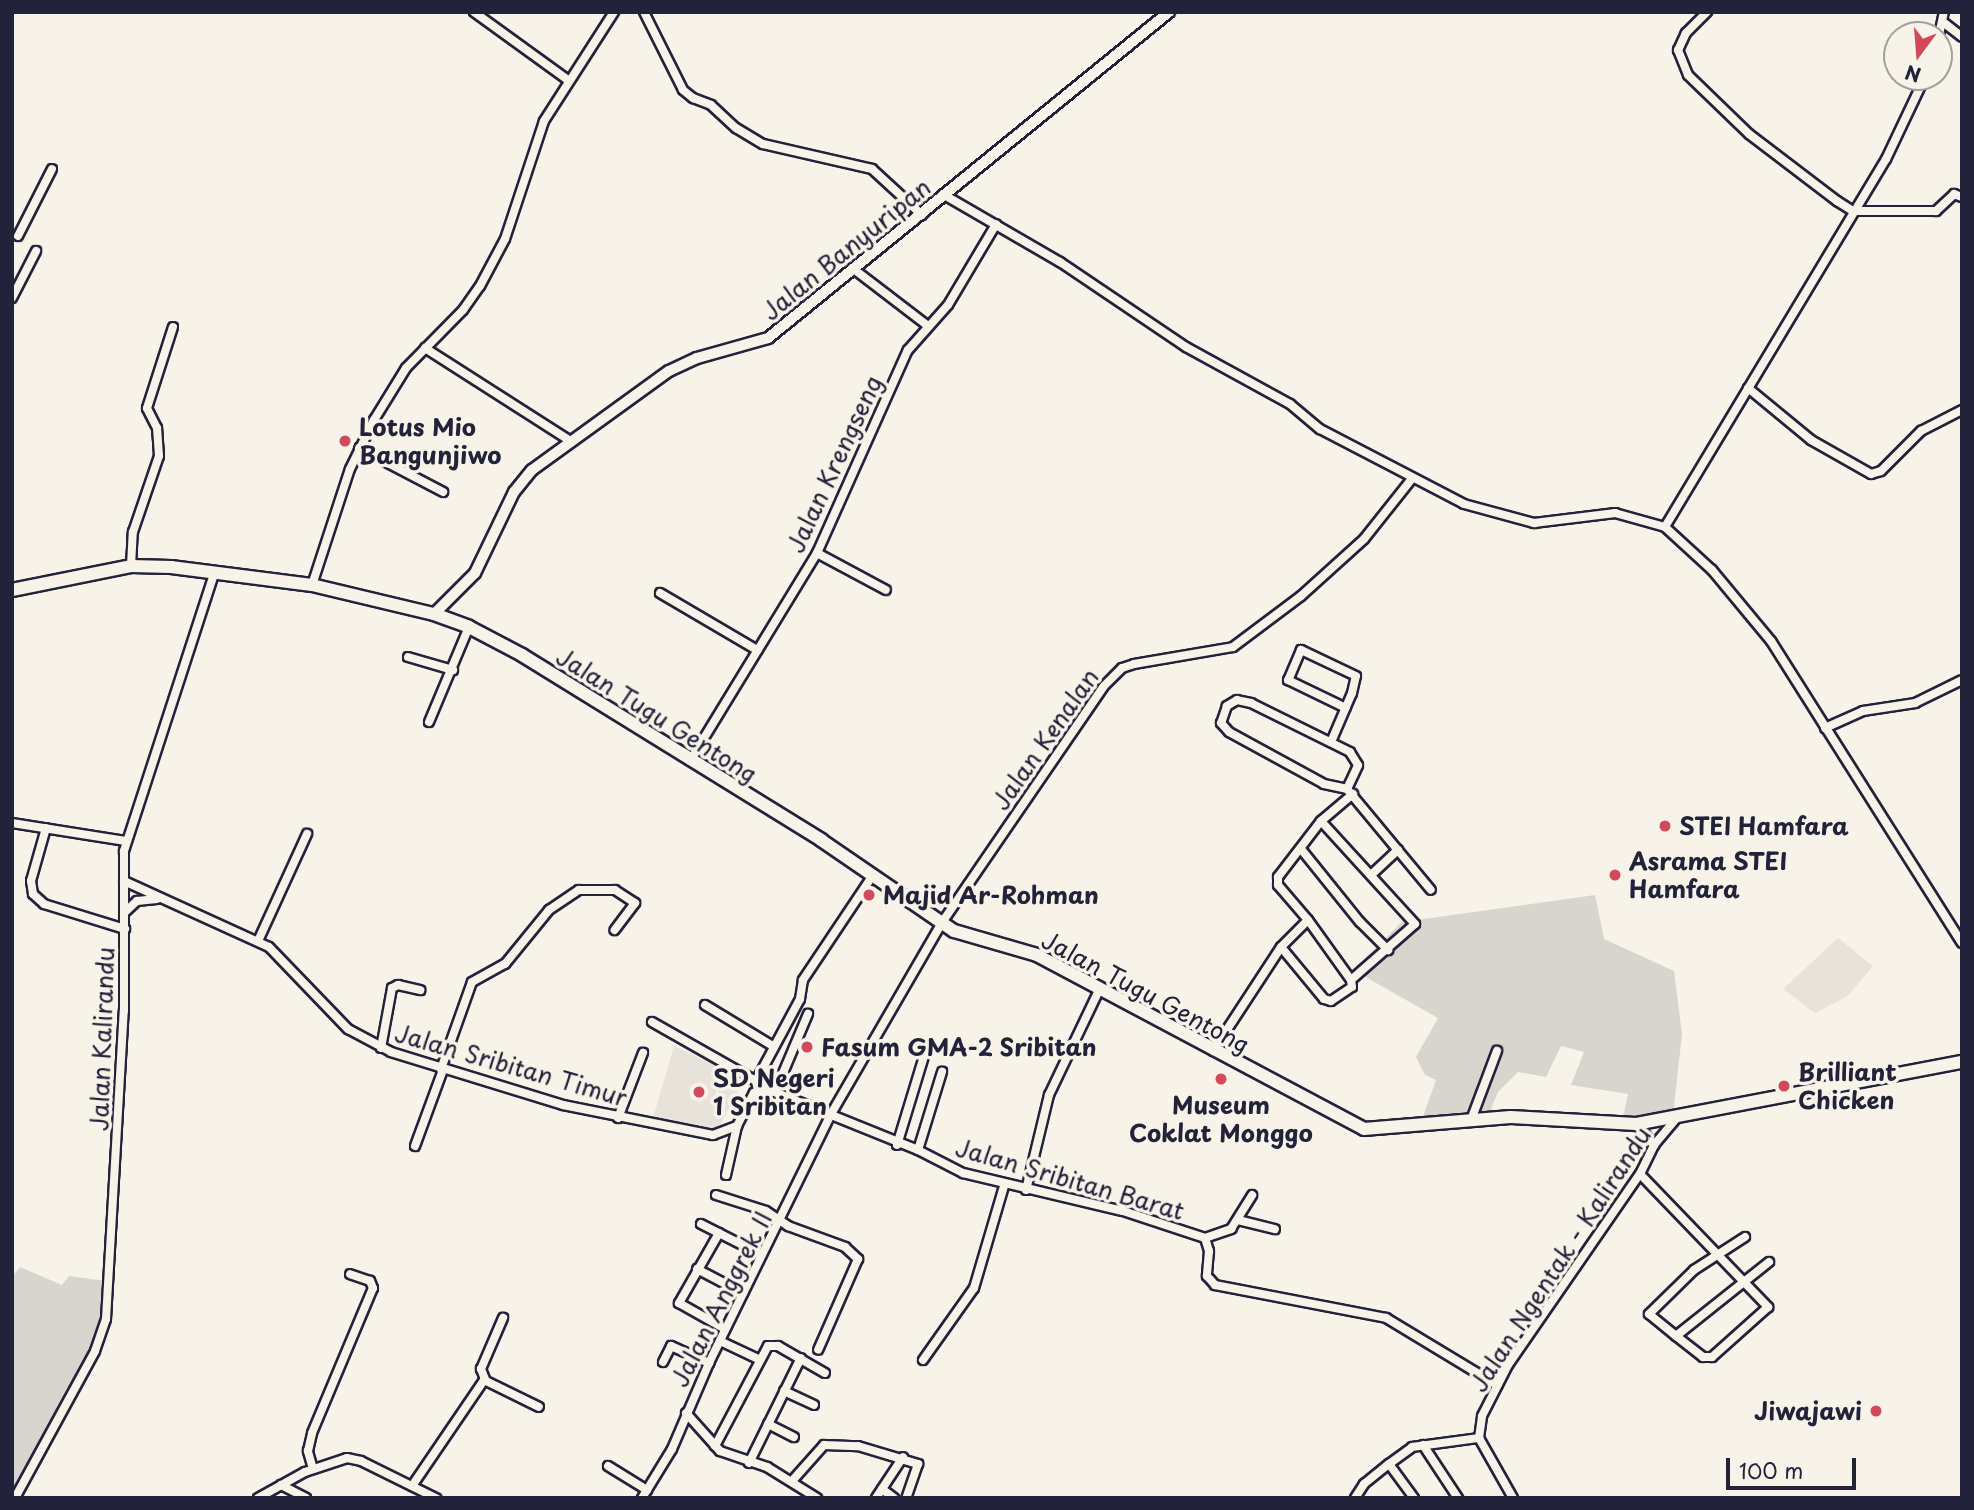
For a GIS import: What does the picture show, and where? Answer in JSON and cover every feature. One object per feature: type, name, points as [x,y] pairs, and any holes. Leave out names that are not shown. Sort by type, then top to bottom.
[{"type":"main road","name":"Jalan Tugu Gentong","points":[[12,590],[131,566],[312,585],[434,614],[522,655],[873,875],[941,924],[968,936],[1037,955],[1213,1052],[1364,1129],[1511,1116],[1636,1124],[1676,1119],[1962,1062]]},
{"type":"street","points":[[474,12],[568,80]]},
{"type":"street","points":[[312,585],[359,448],[386,396],[425,348],[463,310],[493,262],[505,239],[537,134],[568,80],[614,12]]},
{"type":"street","points":[[644,12],[683,90],[693,98],[711,105],[736,128],[763,144],[872,169],[922,215]]},
{"type":"street","name":"Jalan Banyuripan","points":[[434,614],[475,573],[521,481],[669,371],[697,358],[768,338],[855,270],[1169,12]]},
{"type":"street","points":[[1707,12],[1686,33],[1678,50],[1688,75],[1749,134],[1853,211],[1936,211],[1954,194],[1962,197]]},
{"type":"street","points":[[1665,527],[1886,159],[1918,91]]},
{"type":"street","points":[[18,236],[51,169]]},
{"type":"street","points":[[946,196],[1086,278],[1186,347],[1290,404],[1320,429],[1411,480],[1464,505],[1515,520],[1545,523],[1615,513],[1665,527],[1740,601],[1825,728],[1962,943]]},
{"type":"street","name":"Jalan Krengseng","points":[[690,761],[817,553],[902,362],[928,326],[948,305],[996,224]]},
{"type":"street","points":[[12,298],[36,251]]},
{"type":"street","points":[[855,270],[928,326]]},
{"type":"street","points":[[131,566],[133,532],[159,456],[160,439],[148,415],[148,404],[173,327]]},
{"type":"street","points":[[425,348],[572,442]]},
{"type":"street","points":[[1748,388],[1811,440],[1871,474],[1881,471],[1921,431],[1962,410]]},
{"type":"street","points":[[359,448],[443,492]]},
{"type":"street","name":"Jalan Kenalan","points":[[831,1114],[941,924],[1037,778],[1115,674],[1134,664],[1233,647],[1301,596],[1364,539],[1411,480]]},
{"type":"street","points":[[817,553],[886,590]]},
{"type":"street","name":"Jalan Kalirandu","points":[[15,1498],[95,1351],[106,1319],[125,929],[126,841],[214,574]]},
{"type":"street","points":[[660,593],[757,650]]},
{"type":"street","points":[[429,722],[469,628]]},
{"type":"street","points":[[1331,742],[1346,708],[1355,685],[1354,674],[1301,650],[1288,680],[1346,708]]},
{"type":"street","points":[[408,657],[453,670]]},
{"type":"street","points":[[1825,728],[1863,711],[1915,703],[1962,680]]},
{"type":"street","points":[[1281,947],[1328,1001],[1352,986],[1351,980],[1308,920],[1277,883],[1321,821],[1350,792],[1357,760],[1331,742],[1241,700],[1230,702],[1221,718],[1229,732],[1269,757],[1324,784],[1350,792],[1431,890]]},
{"type":"street","points":[[1321,821],[1415,921],[1388,950],[1351,980]]},
{"type":"street","points":[[12,823],[126,841]]},
{"type":"street","points":[[46,828],[31,881],[33,894],[44,904],[125,929]]},
{"type":"street","points":[[258,941],[307,834]]},
{"type":"street","points":[[1301,849],[1360,922],[1388,950]]},
{"type":"street","points":[[1371,874],[1398,850]]},
{"type":"street","points":[[726,1175],[737,1126],[773,1046],[800,999],[803,980],[873,875]]},
{"type":"street","name":"Jalan Sribitan Timur","points":[[124,881],[258,941],[281,957],[360,1038],[381,1048],[442,1069],[618,1118],[713,1135],[737,1126]]},
{"type":"street","points":[[415,1146],[472,982],[505,964],[549,910],[579,890],[615,890],[635,903],[615,930]]},
{"type":"street","points":[[125,912],[137,901],[160,899]]},
{"type":"street","points":[[1213,1052],[1281,947],[1308,920]]},
{"type":"street","points":[[381,1048],[392,988],[398,985],[420,990]]},
{"type":"street","points":[[1026,1190],[1049,1096],[1098,990]]},
{"type":"street","points":[[705,1005],[773,1046]]},
{"type":"street","points":[[775,1092],[808,1014]]},
{"type":"street","points":[[652,1022],[757,1086],[831,1114]]},
{"type":"street","points":[[783,1027],[799,1035]]},
{"type":"street","points":[[1471,1120],[1497,1051]]},
{"type":"street","points":[[618,1118],[643,1053]]},
{"type":"street","points":[[897,1145],[923,1056]]},
{"type":"street","points":[[918,1150],[942,1072]]},
{"type":"street","name":"Jalan Sribitan Barat","points":[[831,1114],[897,1145],[918,1150],[963,1173],[1004,1185],[1123,1211],[1205,1238],[1209,1251],[1207,1276],[1215,1285],[1386,1318],[1497,1385]]},
{"type":"street","name":"Jalan Anggrek II","points":[[644,1494],[673,1449],[686,1413],[725,1329],[783,1220],[831,1114]]},
{"type":"street","name":"Jalan Ngentak - Kalirandu","points":[[1479,1438],[1482,1416],[1497,1385],[1573,1267],[1640,1174],[1654,1145],[1676,1119]]},
{"type":"street","points":[[1636,1124],[1654,1145]]},
{"type":"street","points":[[1640,1174],[1718,1255],[1744,1280],[1768,1307],[1739,1334],[1707,1358],[1649,1314],[1650,1308],[1718,1255],[1745,1237]]},
{"type":"street","points":[[923,1360],[974,1288],[1004,1185]]},
{"type":"street","points":[[716,1195],[845,1247],[858,1259],[818,1350]]},
{"type":"street","points":[[1205,1238],[1221,1235],[1238,1220],[1252,1195]]},
{"type":"street","points":[[1238,1220],[1275,1230]]},
{"type":"street","points":[[701,1224],[762,1255]]},
{"type":"street","points":[[719,1233],[678,1303],[725,1329]]},
{"type":"street","points":[[1676,1336],[1769,1262]]},
{"type":"street","points":[[697,1269],[743,1293]]},
{"type":"street","points":[[313,1469],[308,1451],[312,1433],[373,1288],[370,1282],[349,1274]]},
{"type":"street","points":[[503,1318],[481,1369],[485,1379],[539,1407]]},
{"type":"street","points":[[720,1340],[758,1359]]},
{"type":"street","points":[[715,1446],[758,1359],[774,1345],[825,1373]]},
{"type":"street","points":[[663,1362],[671,1346],[709,1363]]},
{"type":"street","points":[[749,1463],[801,1358]]},
{"type":"street","points":[[412,1486],[485,1379]]},
{"type":"street","points":[[784,1391],[814,1405]]},
{"type":"street","points":[[686,1413],[715,1446],[792,1481],[817,1498]]},
{"type":"street","points":[[768,1424],[794,1437]]},
{"type":"street","points":[[1355,1498],[1364,1484],[1412,1447],[1479,1438],[1513,1498]]},
{"type":"street","points":[[792,1481],[827,1444],[903,1457],[919,1466],[906,1498]]},
{"type":"street","points":[[1423,1445],[1458,1498]]},
{"type":"street","points":[[876,1498],[903,1457]]},
{"type":"street","points":[[258,1498],[313,1469],[354,1459],[436,1498]]},
{"type":"street","points":[[1389,1464],[1414,1498]]},
{"type":"street","points":[[608,1466],[644,1494]]},
{"type":"street","points":[[281,1485],[306,1498]]},
{"type":"street","points":[[882,1489],[894,1498]]},
{"type":"shaded area","points":[[1595,895],[1604,939],[1674,971],[1682,1034],[1673,1116],[1632,1120],[1657,1113],[1623,1117],[1628,1094],[1571,1085],[1584,1052],[1561,1046],[1546,1077],[1518,1072],[1498,1092],[1488,1116],[1421,1122],[1436,1080],[1425,1075],[1416,1057],[1438,1018],[1353,970],[1402,922]]},
{"type":"shaded area","points":[[1838,938],[1873,966],[1848,996],[1815,1013],[1783,989]]},
{"type":"shaded area","name":"SD Negeri 1 Sribitan","points":[[674,1046],[745,1079],[718,1129],[653,1118]]},
{"type":"shaded area","points":[[20,1267],[62,1285],[69,1276],[106,1281],[105,1313],[94,1351],[12,1498],[12,1277]]},
{"type":"place","name":"Lotus Mio Bangunjiwo","points":[[345,441]]},
{"type":"place","name":"STEI Hamfara","points":[[1665,826]]},
{"type":"place","name":"Asrama STEI Hamfara","points":[[1615,875]]},
{"type":"place","name":"Majid Ar-Rohman","points":[[869,895]]},
{"type":"place","name":"Fasum GMA-2 Sribitan","points":[[807,1047]]},
{"type":"place","name":"Museum Coklat Monggo","points":[[1221,1079]]},
{"type":"place","name":"Brilliant Chicken","points":[[1784,1086]]},
{"type":"place","name":"SD Negeri 1 Sribitan","points":[[699,1092]]},
{"type":"place","name":"Jiwajawi","points":[[1876,1411]]}]
